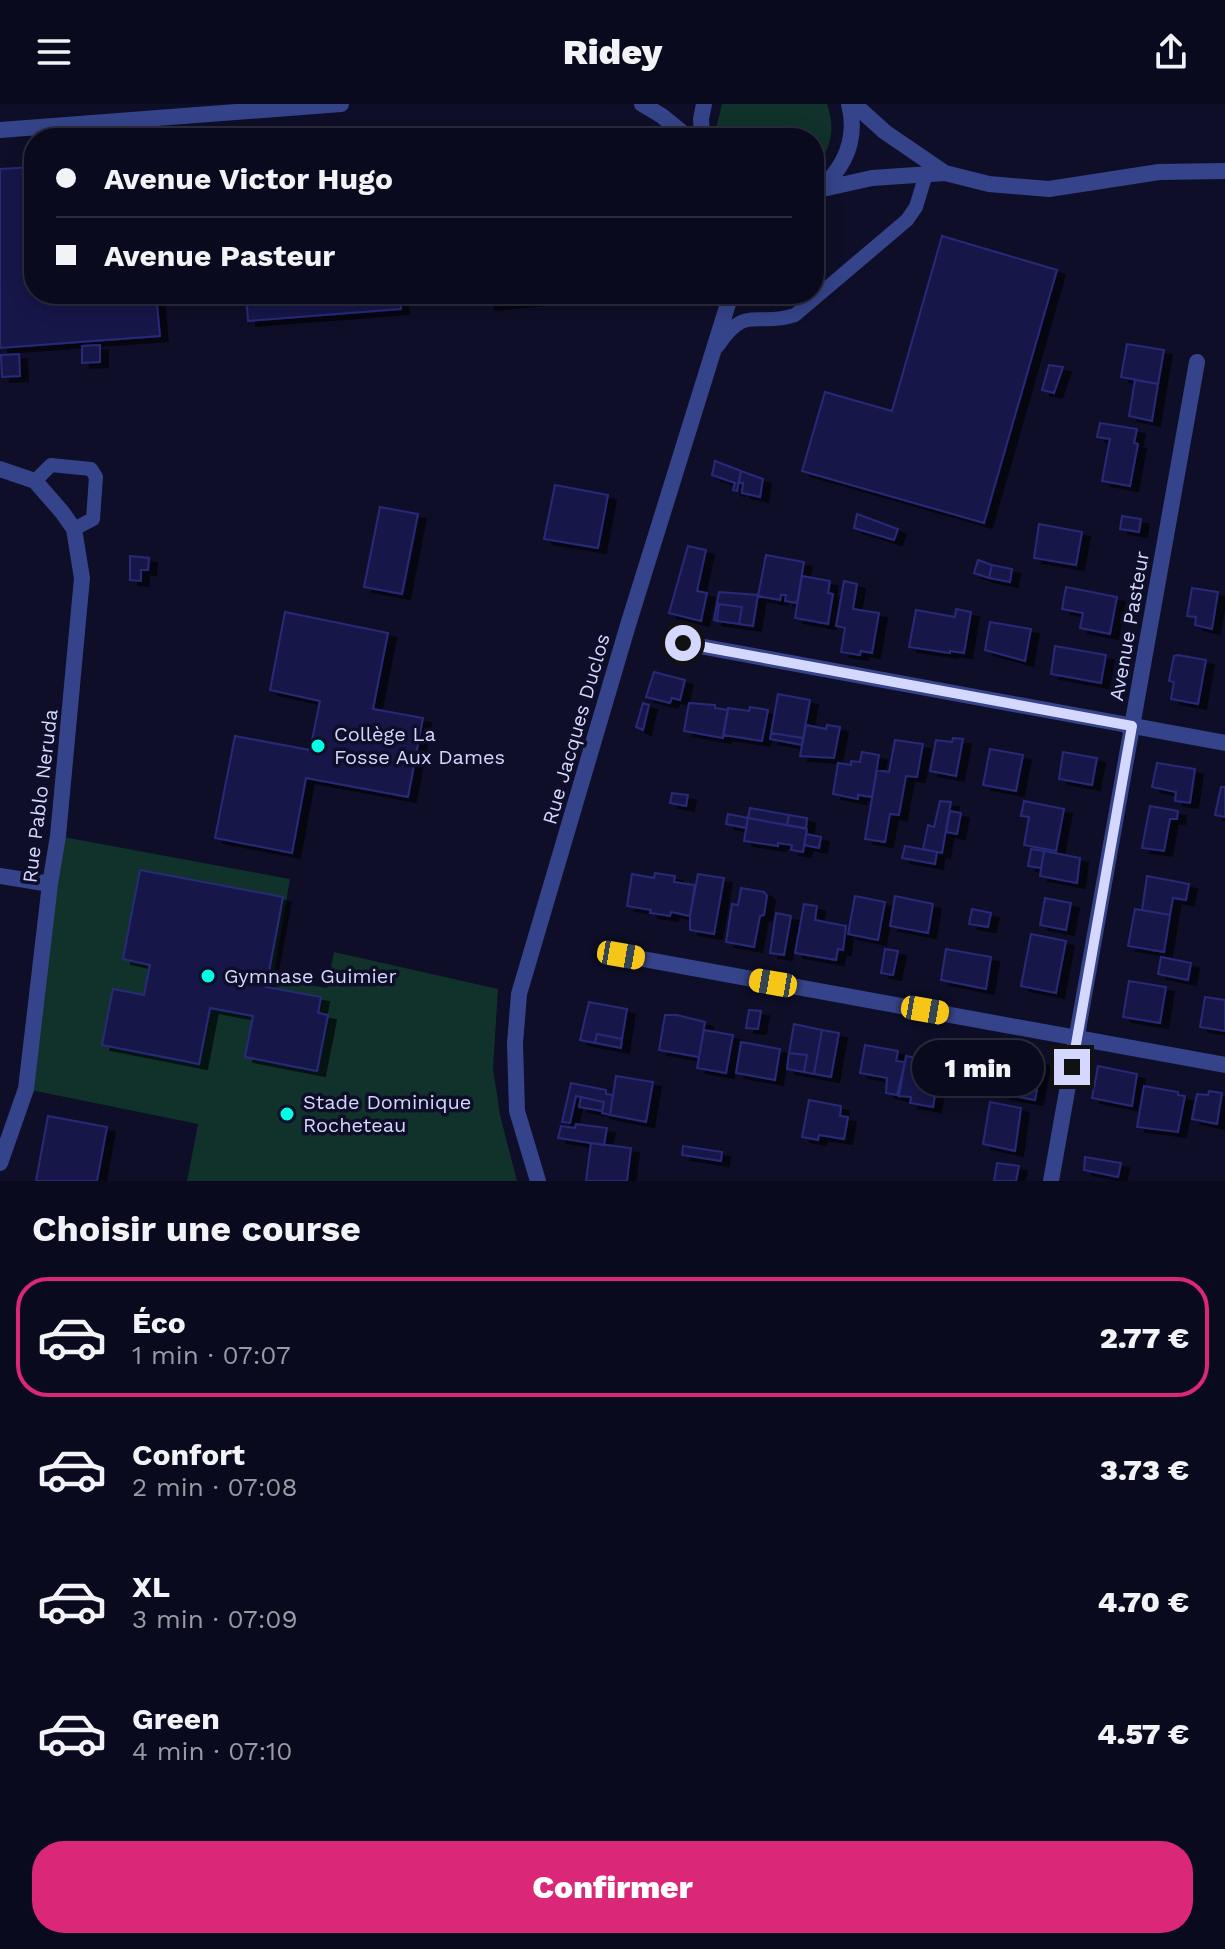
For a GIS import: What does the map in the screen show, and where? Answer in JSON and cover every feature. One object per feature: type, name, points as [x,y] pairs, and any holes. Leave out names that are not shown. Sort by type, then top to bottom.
[{"type":"street","points":[[0,130],[208,110],[341,104]]},
{"type":"street","points":[[642,104],[677,128]]},
{"type":"street","points":[[701,128],[704,104]]},
{"type":"street","points":[[852,104],[885,132],[945,173]]},
{"type":"street","points":[[824,184],[846,159],[852,139],[852,104]]},
{"type":"street","points":[[824,189],[872,178],[945,173],[989,184],[1049,189],[1159,172],[1225,171]]},
{"type":"street","name":"Rue Jacques Duclos","points":[[538,1181],[517,1111],[515,1043],[519,994],[728,304]]},
{"type":"street","name":"Avenue Pasteur","points":[[1051,1181],[1197,362]]},
{"type":"street","points":[[0,469],[35,481]]},
{"type":"street","name":"Rue Pablo Neruda","points":[[0,1163],[26,1089],[58,836],[82,578],[74,529],[35,481]]},
{"type":"street","points":[[683,643],[1225,743]]},
{"type":"street","points":[[0,876],[50,884]]},
{"type":"street","points":[[621,955],[1225,1065]]},
{"type":"lane","points":[[824,291],[907,220],[916,207],[926,174]]},
{"type":"lane","points":[[711,357],[727,332],[742,319],[750,317],[777,321],[795,315],[808,304]]},
{"type":"lane","points":[[35,481],[51,465],[91,469],[96,477],[93,519],[74,529]]},
{"type":"green space","points":[[722,104],[827,104],[831,122],[830,139],[824,155],[824,128],[716,128]]},
{"type":"green space","points":[[58,836],[290,879],[273,979],[327,988],[334,952],[498,989],[493,1068],[500,1115],[517,1181],[187,1181],[198,1124],[26,1089]]},
{"type":"building","points":[[24,168],[24,304],[157,304],[160,336],[0,348],[0,169]]},
{"type":"building","points":[[942,236],[1057,270],[984,523],[802,471],[825,392],[892,411]]},
{"type":"building","points":[[247,304],[401,304],[401,309],[248,321]]},
{"type":"building","points":[[1127,344],[1164,350],[1158,384],[1121,377]]},
{"type":"building","points":[[100,345],[100,362],[82,363],[82,346]]},
{"type":"building","points":[[19,354],[20,376],[2,377],[1,355]]},
{"type":"building","points":[[1049,365],[1063,367],[1054,393],[1042,390]]},
{"type":"building","points":[[1135,380],[1158,384],[1152,421],[1129,416]]},
{"type":"building","points":[[1100,423],[1137,429],[1134,443],[1138,444],[1130,486],[1102,481],[1110,439],[1097,437]]},
{"type":"building","points":[[715,461],[741,471],[737,491],[733,490],[735,483],[712,475]]},
{"type":"building","points":[[741,471],[763,479],[760,497],[742,493],[743,483],[739,483]]},
{"type":"building","points":[[555,485],[608,495],[598,548],[544,539]]},
{"type":"building","points":[[380,507],[418,514],[402,594],[364,587]]},
{"type":"building","points":[[857,514],[898,529],[894,540],[854,528]]},
{"type":"building","points":[[1122,516],[1141,519],[1139,532],[1120,529]]},
{"type":"building","points":[[1039,524],[1082,532],[1076,565],[1034,558]]},
{"type":"building","points":[[688,546],[706,550],[697,591],[707,593],[701,621],[669,613]]},
{"type":"building","points":[[766,555],[804,562],[797,603],[785,601],[786,595],[781,595],[780,600],[758,596]]},
{"type":"building","points":[[130,556],[149,558],[148,570],[141,570],[141,581],[130,580]]},
{"type":"building","points":[[978,560],[992,565],[989,578],[974,573]]},
{"type":"building","points":[[992,565],[1012,569],[1010,582],[989,578]]},
{"type":"building","points":[[802,576],[830,581],[828,593],[833,594],[828,624],[795,618]]},
{"type":"building","points":[[844,581],[857,584],[853,609],[879,613],[872,653],[841,652],[845,628],[836,626]]},
{"type":"building","points":[[1066,587],[1117,597],[1110,634],[1080,628],[1083,613],[1062,609]]},
{"type":"building","points":[[1192,588],[1218,592],[1212,629],[1195,625],[1196,617],[1187,616]]},
{"type":"building","points":[[719,592],[758,595],[753,626],[739,624],[742,607],[719,604],[717,621],[714,620]]},
{"type":"building","points":[[719,604],[742,607],[739,624],[717,621]]},
{"type":"building","points":[[956,609],[971,612],[964,653],[909,647],[916,610],[955,617]]},
{"type":"building","points":[[285,612],[388,633],[373,709],[423,718],[408,797],[306,778],[292,853],[215,838],[235,736],[310,750],[320,701],[270,690]]},
{"type":"building","points":[[990,622],[1031,629],[1025,661],[985,650]]},
{"type":"building","points":[[1055,646],[1106,655],[1101,683],[1051,674]]},
{"type":"building","points":[[1174,656],[1206,660],[1198,704],[1171,699],[1174,682],[1169,681]]},
{"type":"building","points":[[654,672],[685,680],[680,700],[672,698],[670,703],[646,697]]},
{"type":"building","points":[[778,694],[810,700],[803,738],[771,733]]},
{"type":"building","points":[[643,703],[649,705],[643,730],[636,727]]},
{"type":"building","points":[[689,703],[715,705],[715,708],[728,710],[723,738],[684,731]]},
{"type":"building","points":[[750,707],[768,710],[762,741],[723,735],[728,708],[749,711]]},
{"type":"building","points":[[806,725],[826,729],[827,725],[840,727],[834,758],[800,756]]},
{"type":"building","points":[[771,733],[803,738],[802,745],[770,739]]},
{"type":"building","points":[[953,738],[963,739],[956,776],[930,771],[936,740],[952,742]]},
{"type":"building","points":[[895,740],[923,744],[917,777],[906,776],[899,815],[890,814],[885,842],[865,839],[877,770],[889,772]]},
{"type":"building","points":[[990,749],[1023,755],[1016,791],[983,785]]},
{"type":"building","points":[[862,752],[879,755],[872,797],[858,795],[858,799],[833,794],[838,763],[851,765],[851,761],[860,762]]},
{"type":"building","points":[[1063,752],[1097,758],[1092,785],[1059,779]]},
{"type":"building","points":[[1157,763],[1195,769],[1190,803],[1175,801],[1176,792],[1152,787]]},
{"type":"building","points":[[1221,787],[1225,787],[1225,817],[1215,815]]},
{"type":"building","points":[[672,793],[688,795],[686,806],[670,803]]},
{"type":"building","points":[[940,801],[951,802],[942,853],[923,849],[928,825],[934,827]]},
{"type":"building","points":[[1024,801],[1064,809],[1056,851],[1024,845],[1029,817],[1021,816]]},
{"type":"building","points":[[1150,806],[1178,811],[1177,819],[1170,819],[1164,851],[1142,848]]},
{"type":"building","points":[[750,808],[789,815],[787,825],[748,818]]},
{"type":"building","points":[[950,811],[961,813],[957,834],[946,832]]},
{"type":"building","points":[[728,814],[748,818],[746,828],[726,824]]},
{"type":"building","points":[[789,815],[807,818],[806,828],[787,825]]},
{"type":"building","points":[[748,818],[807,829],[803,852],[791,850],[792,845],[744,841]]},
{"type":"building","points":[[806,834],[821,837],[819,848],[804,845]]},
{"type":"building","points":[[905,846],[937,852],[935,864],[902,858]]},
{"type":"building","points":[[1031,849],[1044,851],[1041,868],[1028,866]]},
{"type":"building","points":[[1044,851],[1080,858],[1077,883],[1040,876]]},
{"type":"building","name":"Gymnase Guimier","points":[[140,870],[283,897],[266,987],[321,997],[318,1013],[328,1015],[317,1071],[245,1057],[253,1016],[210,1008],[199,1064],[102,1045],[113,989],[144,995],[150,965],[123,959]]},
{"type":"building","points":[[655,873],[675,876],[674,882],[695,885],[690,916],[671,912],[670,916],[650,913],[651,910],[627,906],[632,874],[654,878]]},
{"type":"building","points":[[698,874],[724,878],[714,934],[690,930]]},
{"type":"building","points":[[1147,876],[1189,884],[1186,900],[1173,898],[1170,915],[1142,910]]},
{"type":"building","points":[[741,888],[764,892],[767,896],[754,947],[726,942],[732,904],[738,905]]},
{"type":"building","points":[[855,896],[885,902],[878,940],[848,934]]},
{"type":"building","points":[[895,896],[933,904],[928,933],[890,926]]},
{"type":"building","points":[[1045,898],[1071,903],[1066,930],[1040,925]]},
{"type":"building","points":[[804,904],[817,906],[815,920],[846,926],[843,950],[838,949],[836,960],[795,953]]},
{"type":"building","points":[[972,909],[991,913],[988,927],[969,924]]},
{"type":"building","points":[[1135,909],[1170,915],[1164,952],[1128,946]]},
{"type":"building","points":[[776,913],[791,916],[784,955],[770,953]]},
{"type":"building","points":[[1031,934],[1066,941],[1056,993],[1021,986]]},
{"type":"building","points":[[885,949],[898,951],[893,975],[881,973]]},
{"type":"building","points":[[946,949],[991,957],[986,989],[941,980]]},
{"type":"building","points":[[1161,957],[1191,963],[1188,980],[1158,974]]},
{"type":"building","points":[[1129,981],[1166,987],[1160,1023],[1123,1017]]},
{"type":"building","points":[[1205,997],[1225,1000],[1225,1031],[1200,1027]]},
{"type":"building","points":[[589,1002],[627,1009],[622,1039],[597,1034],[595,1043],[580,1040]]},
{"type":"building","points":[[749,1010],[761,1011],[758,1029],[746,1028]]},
{"type":"building","points":[[665,1015],[705,1022],[699,1057],[659,1050]]},
{"type":"building","points":[[794,1024],[822,1030],[814,1074],[804,1072],[807,1055],[789,1053]]},
{"type":"building","points":[[704,1030],[733,1035],[726,1073],[697,1068]]},
{"type":"building","points":[[822,1030],[839,1033],[831,1077],[814,1074]]},
{"type":"building","points":[[597,1034],[622,1039],[621,1048],[595,1043]]},
{"type":"building","points":[[741,1042],[780,1049],[775,1080],[736,1073]]},
{"type":"building","points":[[865,1045],[898,1051],[896,1061],[905,1062],[897,1095],[886,1093],[887,1078],[860,1073]]},
{"type":"building","points":[[951,1050],[954,1051],[950,1071],[961,1073],[964,1053],[970,1054],[965,1087],[945,1084]]},
{"type":"building","points":[[954,1051],[964,1053],[961,1073],[950,1071]]},
{"type":"building","points":[[789,1053],[807,1055],[804,1072],[787,1069]]},
{"type":"building","points":[[1008,1055],[1042,1061],[1035,1100],[1002,1094]]},
{"type":"building","points":[[906,1056],[941,1062],[933,1107],[910,1103],[911,1097],[899,1096]]},
{"type":"building","points":[[1098,1066],[1137,1074],[1132,1106],[1092,1098]]},
{"type":"building","points":[[616,1076],[653,1082],[646,1122],[610,1115]]},
{"type":"building","points":[[571,1083],[606,1090],[606,1094],[613,1095],[610,1115],[602,1113],[604,1102],[576,1096],[570,1123],[562,1122]]},
{"type":"building","points":[[1144,1086],[1185,1096],[1178,1132],[1137,1127]]},
{"type":"building","points":[[1209,1091],[1222,1093],[1217,1124],[1192,1119],[1197,1094],[1208,1095]]},
{"type":"building","points":[[581,1097],[604,1102],[602,1111],[579,1107]]},
{"type":"building","points":[[809,1100],[841,1106],[840,1116],[848,1117],[844,1139],[819,1135],[818,1140],[802,1137]]},
{"type":"building","points":[[990,1102],[1021,1108],[1015,1151],[983,1144]]},
{"type":"building","points":[[48,1116],[107,1127],[97,1181],[36,1181]]},
{"type":"building","points":[[576,1124],[607,1128],[604,1145],[558,1138],[561,1126],[575,1128]]},
{"type":"building","points":[[591,1143],[631,1148],[627,1181],[586,1181]]},
{"type":"building","points":[[683,1146],[722,1152],[721,1161],[682,1155]]},
{"type":"building","points":[[1085,1157],[1121,1163],[1118,1177],[1084,1170]]},
{"type":"building","points":[[997,1163],[1019,1166],[1016,1181],[994,1181]]},
{"type":"place","name":"Collège La Fosse Aux Dames","points":[[318,746]]},
{"type":"place","name":"Gymnase Guimier","points":[[208,976]]},
{"type":"place","name":"Stade Dominique Rocheteau","points":[[287,1114]]},
{"type":"route","points":[[683,643],[1132,726],[1072,1067]]}]
